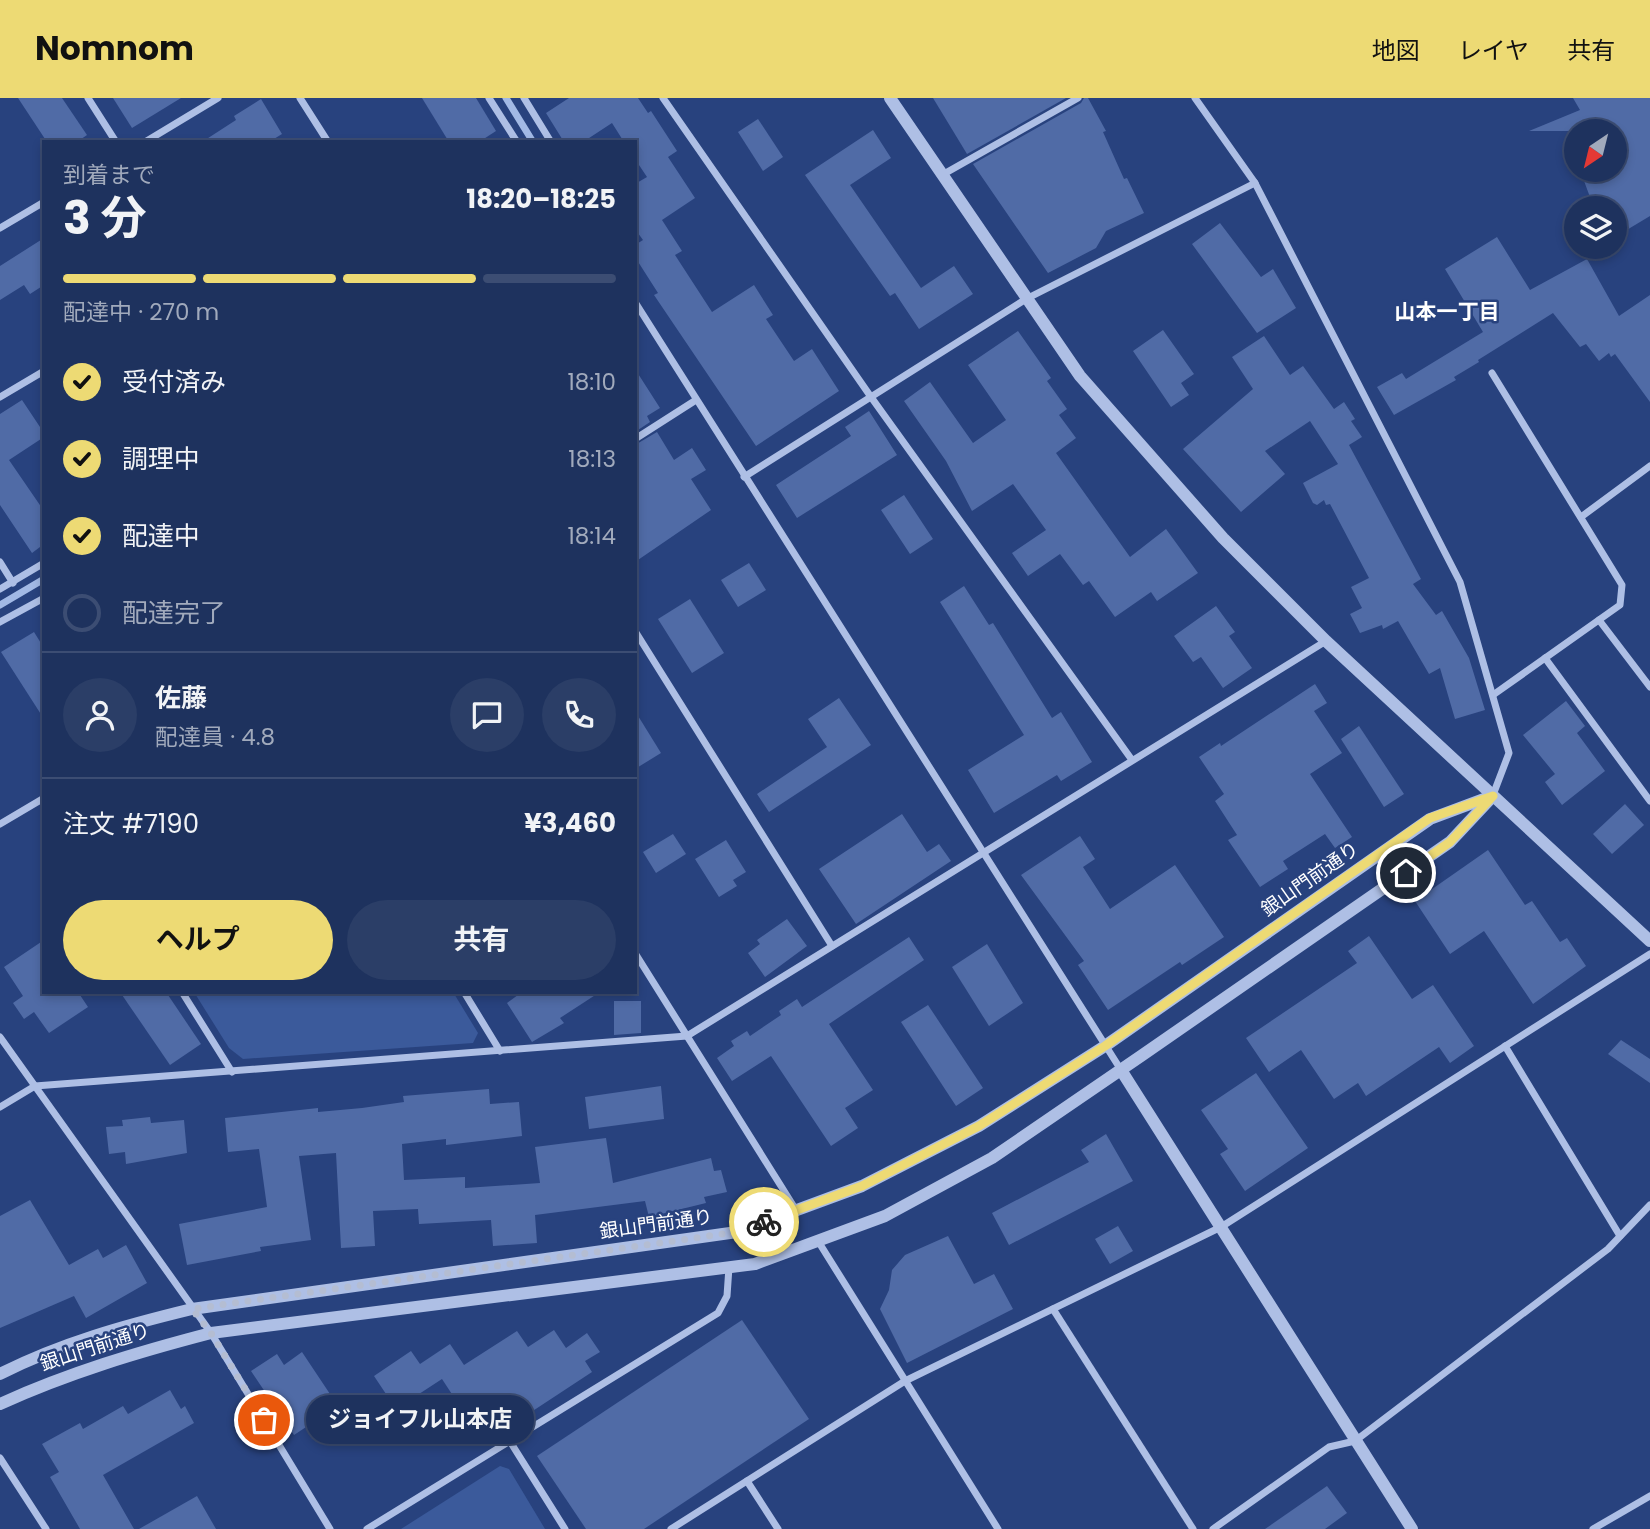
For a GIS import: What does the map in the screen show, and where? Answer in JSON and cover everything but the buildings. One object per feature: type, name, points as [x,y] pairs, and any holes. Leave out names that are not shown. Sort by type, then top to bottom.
[{"type":"street","points":[[88,98],[115,140]]},
{"type":"street","points":[[148,140],[218,98]]},
{"type":"street","points":[[300,98],[327,140]]},
{"type":"street","points":[[489,98],[516,140]]},
{"type":"street","points":[[535,98],[526,101],[550,140]]},
{"type":"street","points":[[663,98],[871,397],[1132,760]]},
{"type":"street","points":[[890,98],[1080,376],[1223,538],[1326,641],[1650,941]]},
{"type":"street","points":[[942,175],[1078,98]]},
{"type":"street","points":[[1195,98],[1255,183],[1460,582],[1509,753],[1493,796]]},
{"type":"street","points":[[744,477],[1026,299],[1255,183]]},
{"type":"street","points":[[0,228],[42,203]]},
{"type":"street","points":[[637,305],[1412,1529]]},
{"type":"street","points":[[0,397],[42,372]]},
{"type":"street","points":[[1492,373],[1622,585],[1620,605],[1493,695]]},
{"type":"street","points":[[637,438],[696,400]]},
{"type":"street","points":[[1581,517],[1650,466]]},
{"type":"street","points":[[0,562],[13,583]]},
{"type":"street","points":[[0,589],[42,564]]},
{"type":"street","points":[[0,622],[42,599]]},
{"type":"street","points":[[1600,620],[1650,687]]},
{"type":"street","points":[[637,634],[832,946]]},
{"type":"street","points":[[0,1107],[35,1086],[687,1036],[1326,641]]},
{"type":"street","points":[[1545,658],[1650,801]]},
{"type":"street","name":"銀山門前通り","points":[[0,1374],[36,1356],[127,1325],[192,1309],[737,1232],[862,1186],[979,1126],[1105,1046],[1430,818],[1493,796]]},
{"type":"street","name":"銀山門前通り","points":[[0,1404],[56,1378],[136,1352],[211,1333],[755,1264],[884,1216],[992,1158],[1121,1070],[1450,842],[1493,796]]},
{"type":"street","points":[[0,824],[42,799]]},
{"type":"street","points":[[670,1529],[905,1381],[1220,1227],[1650,954]]},
{"type":"street","points":[[637,957],[796,1210]]},
{"type":"street","points":[[184,994],[232,1072]]},
{"type":"street","points":[[465,994],[500,1051]]},
{"type":"street","points":[[0,1037],[211,1333],[330,1529]]},
{"type":"street","points":[[1505,1046],[1620,1236]]},
{"type":"street","points":[[1213,1529],[1329,1447],[1356,1441],[1597,1258],[1650,1205]]},
{"type":"street","points":[[818,1241],[998,1529]]},
{"type":"street","points":[[367,1529],[511,1443],[718,1313],[727,1296],[729,1267]]},
{"type":"street","points":[[1053,1309],[1194,1529]]},
{"type":"street","points":[[511,1443],[565,1529]]},
{"type":"street","points":[[0,1458],[46,1529]]},
{"type":"street","points":[[747,1481],[778,1529]]},
{"type":"street","points":[[1593,1529],[1650,1496]]},
{"type":"shaded area","points":[[195,994],[454,994],[478,1033],[473,1043],[243,1059],[229,1048]]},
{"type":"shaded area","points":[[500,1466],[509,1469],[545,1529],[401,1529]]},
{"type":"waterway","points":[[506,98],[532,140]]},
{"type":"waterway","points":[[0,605],[42,580]]},
{"type":"way so far","points":[[264,1420],[211,1333],[192,1309],[737,1232],[764,1222]]},
{"type":"place","name":"ジョイフル山本店","points":[[264,1420]]},
{"type":"district","name":"山本一丁目","points":[[1447,311]]},
{"type":"route","points":[[764,1222],[862,1186],[979,1126],[1105,1046],[1430,818],[1493,796],[1450,842],[1406,873]]}]
